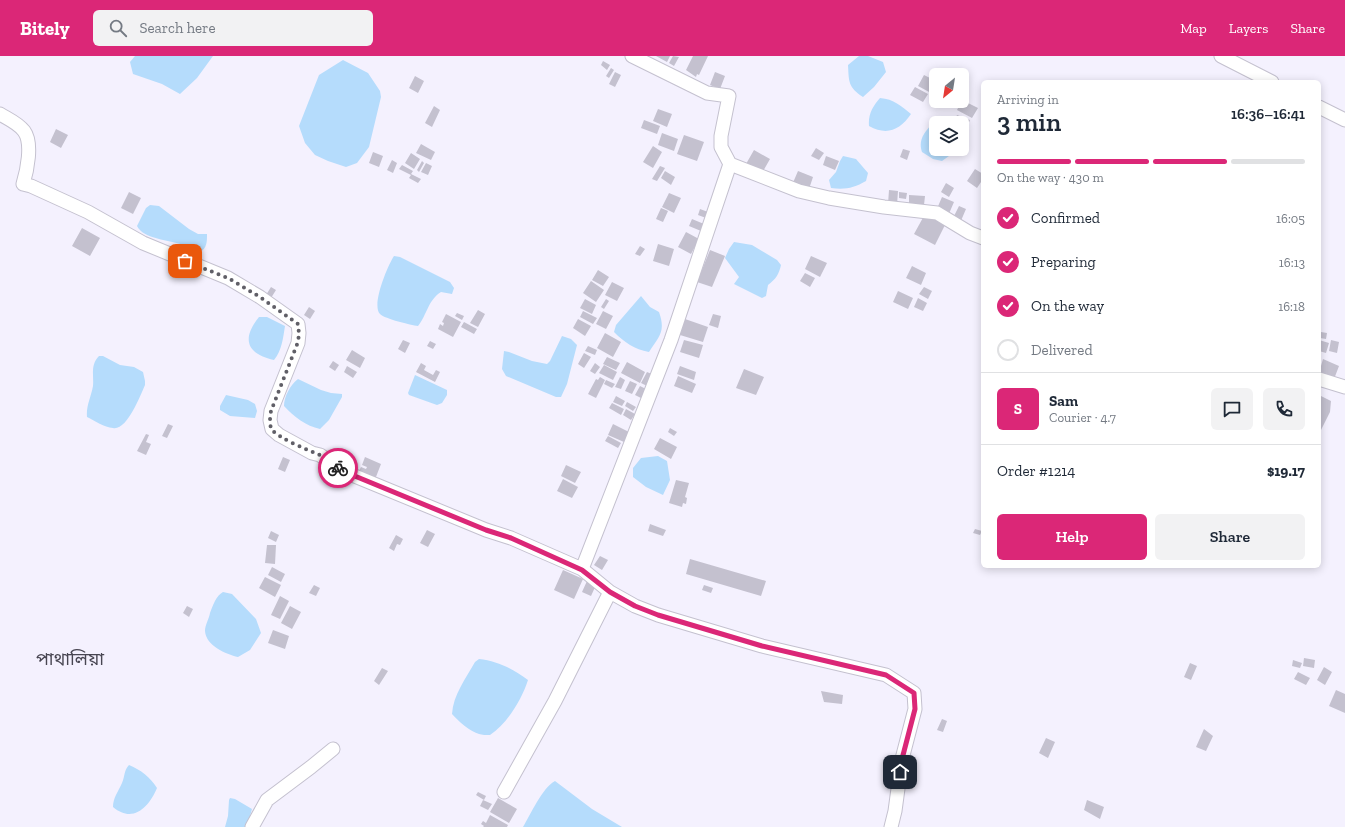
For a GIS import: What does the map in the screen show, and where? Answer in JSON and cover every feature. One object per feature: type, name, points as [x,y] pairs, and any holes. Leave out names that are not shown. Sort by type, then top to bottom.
[{"type":"street","points":[[632,56],[707,93],[729,96],[721,136],[721,147],[730,164],[799,191],[876,206],[937,213],[970,233],[981,237]]},
{"type":"street","points":[[1221,56],[1268,80]]},
{"type":"street","points":[[1321,108],[1345,120]]},
{"type":"street","points":[[0,114],[18,125],[28,138],[26,176],[23,184],[31,186],[88,212],[143,243],[228,278],[260,297],[298,324],[298,342],[271,411],[270,420],[272,429],[279,435],[320,456],[345,472],[486,530],[511,538],[582,570],[610,592],[635,606],[658,615],[762,646],[886,675],[914,693],[915,709],[902,759],[895,811],[891,827]]},
{"type":"street","points":[[582,570],[671,340],[730,164]]},
{"type":"street","points":[[1321,380],[1345,387]]},
{"type":"street","points":[[504,792],[555,700],[610,592]]},
{"type":"street","points":[[252,827],[267,800],[333,749]]},
{"type":"water","points":[[135,56],[213,56],[197,78],[180,94],[162,84],[133,74],[130,62]]},
{"type":"water","points":[[859,56],[868,56],[883,62],[886,72],[874,87],[863,97],[854,90],[850,84],[849,76],[848,65]]},
{"type":"water","points":[[343,60],[368,73],[380,91],[381,97],[369,147],[357,163],[346,167],[315,155],[305,143],[299,126],[319,75]]},
{"type":"water","points":[[880,98],[893,101],[911,114],[907,120],[893,130],[882,131],[869,126],[869,118],[872,110]]},
{"type":"water","points":[[929,128],[929,156],[949,156],[942,161],[933,159],[922,152],[921,140]]},
{"type":"water","points":[[843,156],[856,159],[868,173],[866,181],[849,188],[831,188],[829,180],[836,172]]},
{"type":"water","points":[[150,205],[159,206],[198,234],[207,234],[207,242],[204,249],[200,252],[193,250],[178,243],[145,234],[140,230],[137,226],[146,208]]},
{"type":"water","points":[[734,242],[752,245],[777,260],[781,265],[777,276],[768,285],[766,296],[762,298],[734,284],[739,277],[725,258]]},
{"type":"water","points":[[394,256],[400,257],[450,282],[454,288],[452,294],[441,292],[433,299],[418,326],[387,318],[380,314],[378,309],[381,285]]},
{"type":"water","points":[[641,296],[650,307],[659,312],[662,324],[660,334],[649,352],[630,345],[614,332],[616,325]]},
{"type":"water","points":[[259,317],[267,317],[285,326],[283,339],[274,360],[258,354],[253,350],[250,344],[250,332]]},
{"type":"water","points":[[562,336],[571,339],[577,345],[567,384],[561,397],[556,397],[506,376],[502,369],[504,351],[532,361],[547,364],[550,361]]},
{"type":"water","points":[[99,356],[103,356],[120,365],[134,367],[143,372],[145,385],[140,397],[128,419],[118,427],[113,428],[106,426],[87,417],[88,405],[93,386],[93,367]]},
{"type":"water","points":[[415,375],[447,390],[447,395],[442,403],[437,405],[409,395],[408,393]]},
{"type":"water","points":[[298,379],[321,390],[342,394],[342,397],[329,420],[320,429],[310,426],[300,420],[284,406],[288,391],[292,384]]},
{"type":"water","points":[[226,395],[248,400],[255,404],[257,411],[255,418],[230,416],[220,410],[220,406]]},
{"type":"water","points":[[658,456],[667,461],[670,480],[663,495],[646,487],[633,477],[633,468],[641,458]]},
{"type":"water","points":[[223,592],[232,594],[256,619],[261,633],[250,650],[238,657],[217,648],[206,636],[205,629],[211,610],[217,598]]},
{"type":"water","points":[[479,659],[505,666],[528,680],[522,695],[508,718],[490,735],[472,731],[452,714],[460,687],[475,662]]},
{"type":"water","points":[[129,765],[145,774],[157,788],[154,795],[145,807],[140,811],[127,814],[120,812],[113,807],[113,804],[126,769]]},
{"type":"water","points":[[555,781],[592,809],[622,827],[523,827],[541,795],[550,784]]},
{"type":"water","points":[[230,798],[235,799],[252,809],[247,827],[225,827]]},
{"type":"building","points":[[656,56],[670,56],[667,62]]},
{"type":"building","points":[[673,56],[679,57],[674,66],[669,63]]},
{"type":"building","points":[[693,56],[708,56],[699,75],[697,74],[696,77],[686,70]]},
{"type":"building","points":[[603,61],[610,65],[607,70],[601,65]]},
{"type":"building","points":[[611,68],[614,70],[609,78],[606,76]]},
{"type":"building","points":[[615,72],[621,75],[615,87],[609,84]]},
{"type":"building","points":[[715,72],[725,76],[720,89],[710,85]]},
{"type":"building","points":[[924,75],[929,78],[929,92],[918,86]]},
{"type":"building","points":[[415,76],[424,81],[418,93],[409,88]]},
{"type":"building","points":[[915,87],[928,94],[923,102],[910,95]]},
{"type":"building","points":[[969,104],[978,108],[972,118],[957,110],[958,108],[969,108]]},
{"type":"building","points":[[434,106],[440,110],[432,127],[425,123]]},
{"type":"building","points":[[658,109],[672,114],[667,127],[653,121]]},
{"type":"building","points":[[644,120],[660,126],[657,134],[641,128]]},
{"type":"building","points":[[56,129],[68,135],[61,148],[50,142]]},
{"type":"building","points":[[662,133],[678,139],[674,151],[658,145]]},
{"type":"building","points":[[684,135],[704,142],[697,161],[677,154]]},
{"type":"building","points":[[421,144],[435,152],[431,160],[416,153]]},
{"type":"building","points":[[653,146],[662,152],[653,168],[643,162]]},
{"type":"building","points":[[816,148],[824,153],[819,160],[811,156]]},
{"type":"building","points":[[903,149],[910,151],[907,160],[900,157]]},
{"type":"building","points":[[754,150],[770,159],[762,173],[746,164]]},
{"type":"building","points":[[373,152],[383,156],[379,167],[369,163]]},
{"type":"building","points":[[411,153],[420,159],[414,169],[405,163]]},
{"type":"building","points":[[826,156],[839,161],[835,170],[823,165]]},
{"type":"building","points":[[392,160],[397,163],[393,173],[387,170]]},
{"type":"building","points":[[422,161],[424,163],[419,172],[417,170]]},
{"type":"building","points":[[426,163],[432,166],[428,175],[421,172]]},
{"type":"building","points":[[402,165],[413,171],[411,174],[421,179],[418,183],[409,178],[411,175],[399,169]]},
{"type":"building","points":[[660,166],[665,168],[657,181],[652,179]]},
{"type":"building","points":[[975,169],[981,173],[981,182],[977,188],[967,181]]},
{"type":"building","points":[[665,171],[675,177],[671,185],[661,178]]},
{"type":"building","points":[[798,171],[813,177],[808,192],[792,185]]},
{"type":"building","points":[[946,183],[954,188],[949,197],[941,192]]},
{"type":"building","points":[[889,190],[898,191],[897,205],[888,204]]},
{"type":"building","points":[[129,192],[141,198],[133,214],[121,208]]},
{"type":"building","points":[[899,192],[907,193],[906,199],[899,198]]},
{"type":"building","points":[[669,193],[681,198],[674,213],[662,207]]},
{"type":"building","points":[[909,195],[925,196],[924,205],[909,204]]},
{"type":"building","points":[[942,197],[954,202],[948,216],[936,211]]},
{"type":"building","points":[[959,206],[966,209],[960,223],[952,220]]},
{"type":"building","points":[[661,208],[668,211],[663,222],[656,219]]},
{"type":"building","points":[[700,209],[708,212],[706,218],[698,215]]},
{"type":"building","points":[[925,214],[945,225],[935,245],[914,234]]},
{"type":"building","points":[[692,219],[704,224],[701,231],[689,226]]},
{"type":"building","points":[[82,228],[100,238],[90,256],[72,246]]},
{"type":"building","points":[[686,232],[699,239],[691,254],[678,247]]},
{"type":"building","points":[[658,244],[674,249],[669,266],[653,261]]},
{"type":"building","points":[[640,246],[645,249],[640,256],[635,254]]},
{"type":"building","points":[[710,250],[725,256],[712,287],[697,282]]},
{"type":"building","points":[[811,256],[827,263],[820,277],[805,269]]},
{"type":"building","points":[[912,266],[926,273],[921,285],[906,278]]},
{"type":"building","points":[[598,270],[609,277],[603,286],[592,280]]},
{"type":"building","points":[[805,273],[815,278],[810,287],[800,281]]},
{"type":"building","points":[[591,281],[604,290],[596,302],[583,293]]},
{"type":"building","points":[[612,282],[624,288],[617,301],[605,295]]},
{"type":"building","points":[[271,287],[276,290],[271,298],[266,295]]},
{"type":"building","points":[[924,287],[932,291],[928,299],[919,294]]},
{"type":"building","points":[[898,291],[913,298],[908,309],[893,302]]},
{"type":"building","points":[[918,298],[927,303],[923,311],[914,307]]},
{"type":"building","points":[[585,299],[596,305],[592,314],[580,308]]},
{"type":"building","points":[[606,299],[609,301],[604,309],[601,307]]},
{"type":"building","points":[[309,307],[315,311],[310,319],[304,315]]},
{"type":"building","points":[[478,310],[485,314],[478,327],[470,323]]},
{"type":"building","points":[[583,311],[597,318],[593,324],[580,317]]},
{"type":"building","points":[[603,311],[613,316],[606,329],[596,324]]},
{"type":"building","points":[[457,313],[464,316],[462,320],[455,316]]},
{"type":"building","points":[[446,314],[461,322],[453,337],[438,329],[440,324],[443,326],[444,323],[442,322]]},
{"type":"building","points":[[713,314],[721,316],[718,328],[709,325]]},
{"type":"building","points":[[578,319],[591,326],[585,336],[573,328]]},
{"type":"building","points":[[685,319],[708,327],[703,342],[680,335]]},
{"type":"building","points":[[464,322],[477,329],[474,334],[461,327]]},
{"type":"building","points":[[1321,332],[1327,333],[1326,339],[1321,338]]},
{"type":"building","points":[[605,333],[621,342],[613,357],[597,348]]},
{"type":"building","points":[[403,340],[410,343],[405,353],[398,349]]},
{"type":"building","points":[[684,340],[703,345],[699,358],[680,352]]},
{"type":"building","points":[[1331,340],[1339,342],[1337,353],[1329,351]]},
{"type":"building","points":[[430,341],[436,344],[433,349],[427,346]]},
{"type":"building","points":[[1321,341],[1329,343],[1326,353],[1321,352]]},
{"type":"building","points":[[588,346],[597,350],[595,355],[585,351]]},
{"type":"building","points":[[352,350],[365,358],[360,368],[346,360]]},
{"type":"building","points":[[584,353],[591,357],[584,368],[578,364]]},
{"type":"building","points":[[607,357],[620,363],[616,370],[603,364]]},
{"type":"building","points":[[1323,359],[1339,366],[1331,387],[1321,375]]},
{"type":"building","points":[[333,361],[339,365],[335,371],[329,367]]},
{"type":"building","points":[[627,362],[645,372],[640,383],[621,373]]},
{"type":"building","points":[[421,363],[426,366],[424,370],[433,375],[436,370],[440,372],[435,382],[416,372]]},
{"type":"building","points":[[595,363],[600,367],[595,374],[590,371]]},
{"type":"building","points":[[604,365],[617,372],[613,380],[599,373]]},
{"type":"building","points":[[347,366],[357,372],[353,378],[344,372]]},
{"type":"building","points":[[680,366],[696,372],[694,380],[677,374]]},
{"type":"building","points":[[744,369],[764,377],[756,395],[736,388]]},
{"type":"building","points":[[647,372],[654,375],[649,387],[641,383]]},
{"type":"building","points":[[678,376],[696,384],[692,393],[674,386]]},
{"type":"building","points":[[600,377],[605,380],[596,398],[588,394],[596,379],[598,380]]},
{"type":"building","points":[[620,377],[625,380],[621,389],[615,387]]},
{"type":"building","points":[[606,380],[615,384],[612,388],[604,384]]},
{"type":"building","points":[[630,381],[637,384],[632,394],[625,391]]},
{"type":"building","points":[[640,386],[648,390],[643,399],[635,395]]},
{"type":"building","points":[[616,396],[625,401],[622,406],[613,402]]},
{"type":"building","points":[[1321,396],[1331,401],[1330,412],[1321,430]]},
{"type":"building","points":[[627,402],[636,407],[633,411],[625,406]]},
{"type":"building","points":[[612,403],[624,409],[621,415],[609,408]]},
{"type":"building","points":[[626,409],[635,414],[631,420],[623,415]]},
{"type":"building","points":[[168,424],[173,426],[167,438],[162,436]]},
{"type":"building","points":[[613,424],[629,432],[624,442],[608,435]]},
{"type":"building","points":[[670,428],[677,432],[674,436],[668,432]]},
{"type":"building","points":[[146,434],[149,435],[146,442],[151,444],[146,455],[137,451]]},
{"type":"building","points":[[608,436],[621,443],[618,448],[605,441]]},
{"type":"building","points":[[660,438],[677,447],[671,459],[654,449]]},
{"type":"building","points":[[283,457],[290,460],[285,472],[278,469]]},
{"type":"building","points":[[365,457],[381,464],[374,482],[357,475],[361,467],[366,469],[367,467],[362,465]]},
{"type":"building","points":[[566,465],[581,472],[575,483],[561,476]]},
{"type":"building","points":[[563,479],[578,487],[572,498],[557,491]]},
{"type":"building","points":[[676,480],[689,483],[685,497],[687,498],[686,504],[683,503],[682,507],[669,503]]},
{"type":"building","points":[[650,524],[666,530],[663,536],[648,531]]},
{"type":"building","points":[[975,529],[981,531],[980,535],[973,533]]},
{"type":"building","points":[[427,530],[435,534],[428,547],[420,543]]},
{"type":"building","points":[[271,531],[279,535],[276,542],[268,538]]},
{"type":"building","points":[[396,535],[403,539],[400,545],[397,544],[394,551],[389,548]]},
{"type":"building","points":[[267,545],[276,545],[275,564],[265,563]]},
{"type":"building","points":[[600,556],[608,560],[602,570],[594,565]]},
{"type":"building","points":[[690,559],[766,581],[761,596],[686,574]]},
{"type":"building","points":[[272,567],[285,574],[281,582],[268,575]]},
{"type":"building","points":[[563,570],[583,579],[574,599],[554,590]]},
{"type":"building","points":[[265,577],[281,585],[275,597],[259,588]]},
{"type":"building","points":[[587,581],[596,585],[591,596],[582,592]]},
{"type":"building","points":[[314,585],[320,588],[316,596],[309,593]]},
{"type":"building","points":[[704,585],[713,588],[711,593],[702,590]]},
{"type":"building","points":[[280,596],[289,601],[280,619],[271,615]]},
{"type":"building","points":[[187,606],[193,609],[189,617],[183,613]]},
{"type":"building","points":[[290,606],[301,612],[292,629],[281,623]]},
{"type":"building","points":[[273,630],[289,636],[285,649],[268,643]]},
{"type":"building","points":[[1304,658],[1315,660],[1314,668],[1303,666]]},
{"type":"building","points":[[1293,660],[1302,663],[1300,668],[1292,666]]},
{"type":"building","points":[[1190,663],[1197,666],[1191,680],[1184,677]]},
{"type":"building","points":[[1324,667],[1332,672],[1325,685],[1317,680]]},
{"type":"building","points":[[382,668],[388,671],[379,685],[374,681]]},
{"type":"building","points":[[1298,672],[1310,678],[1306,685],[1294,679]]},
{"type":"building","points":[[1336,690],[1345,694],[1345,713],[1329,706]]},
{"type":"building","points":[[821,691],[843,695],[842,704],[824,702]]},
{"type":"building","points":[[942,719],[947,721],[943,732],[937,730]]},
{"type":"building","points":[[1204,729],[1213,736],[1206,751],[1196,747]]},
{"type":"building","points":[[1046,738],[1055,742],[1048,758],[1039,753]]},
{"type":"building","points":[[478,792],[486,796],[484,800],[476,795]]},
{"type":"building","points":[[498,798],[517,809],[509,823],[490,812]]},
{"type":"building","points":[[483,800],[492,804],[488,810],[480,806]]},
{"type":"building","points":[[1087,800],[1104,807],[1100,819],[1084,810]]},
{"type":"building","points":[[490,815],[508,825],[507,827],[483,827],[484,826],[481,824],[483,821],[486,823]]},
{"type":"way so far","points":[[185,261],[228,278],[260,297],[298,324],[298,342],[271,411],[270,420],[272,429],[279,435],[320,456],[338,468]]},
{"type":"district","name":"পাথালিয়া","points":[[70,659]]},
{"type":"route","points":[[338,468],[486,530],[511,538],[582,570],[610,592],[635,606],[658,615],[762,646],[886,675],[914,693],[915,709],[900,772]]}]
